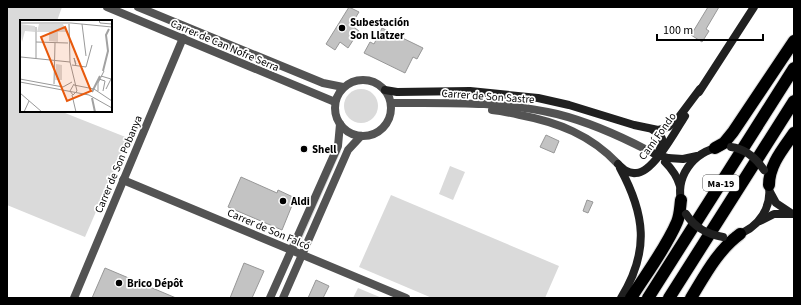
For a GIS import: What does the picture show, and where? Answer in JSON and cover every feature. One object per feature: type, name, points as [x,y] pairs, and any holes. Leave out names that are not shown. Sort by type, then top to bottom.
[{"type":"highway","points":[[715,148],[724,143],[733,132],[794,42]]},
{"type":"highway","name":"Ma-19","points":[[648,298],[794,68]]},
{"type":"highway","name":"Ma-19","points":[[669,298],[794,101]]},
{"type":"highway","points":[[769,187],[772,167],[794,133]]},
{"type":"highway","points":[[631,298],[669,238],[677,222],[681,200]]},
{"type":"highway","points":[[691,298],[720,253],[729,242],[740,234]]},
{"type":"street","name":"Carrer de Can Nofre Serra","points":[[107,7],[335,102]]},
{"type":"street","name":"Carrer de Can Nofre Serra","points":[[138,7],[323,83],[343,87]]},
{"type":"street","name":"Camí Fondo","points":[[618,164],[627,172],[636,174],[645,171],[654,158],[666,146],[692,106],[700,89],[754,7]]},
{"type":"street","name":"Carrer de Son Pobanya","points":[[74,298],[183,38]]},
{"type":"street","points":[[369,80],[378,84],[385,90],[391,103],[390,116],[379,131],[370,135],[361,136],[345,130],[336,117],[335,110],[335,102],[343,87],[351,82],[369,80]]},
{"type":"street","points":[[653,130],[663,129],[672,125],[679,118],[700,89]]},
{"type":"street","points":[[385,90],[397,92],[470,91],[538,98],[569,105],[660,133],[662,144],[654,158],[666,160],[683,159],[698,156],[715,148],[730,147],[743,150],[758,161],[764,170],[771,197],[776,204],[793,213]]},
{"type":"street","name":"Carrer de Son Sastre","points":[[391,103],[452,103],[512,106],[557,114],[592,125],[647,150],[654,158]]},
{"type":"street","points":[[452,103],[457,108],[498,111],[537,118],[556,124],[586,138],[604,150],[618,164],[629,185],[635,201],[640,218],[641,234],[640,253],[630,282],[621,298]]},
{"type":"street","points":[[270,298],[290,250],[338,146],[340,124]]},
{"type":"street","points":[[283,298],[348,150],[361,136]]},
{"type":"street","points":[[680,188],[685,172],[692,161],[698,156]]},
{"type":"street","points":[[666,160],[678,178],[681,200],[686,214],[701,230],[709,234],[723,236],[740,234],[770,215],[793,213]]},
{"type":"street","name":"Carrer de Son Falcó","points":[[123,180],[406,298]]},
{"type":"street","points":[[757,223],[766,208],[769,187]]},
{"type":"shaded area","points":[[7,7],[62,7],[57,20],[20,20],[20,112],[63,112],[128,138],[85,237],[7,205]]},
{"type":"shaded area","points":[[364,89],[373,94],[377,99],[377,113],[373,118],[368,122],[358,123],[354,122],[345,113],[344,103],[345,99],[354,90]]},
{"type":"shaded area","points":[[339,150],[341,151],[299,246],[296,245]]},
{"type":"shaded area","points":[[450,166],[465,172],[453,200],[439,194]]},
{"type":"shaded area","points":[[391,195],[559,266],[545,298],[432,298],[359,267]]},
{"type":"shaded area","points":[[358,288],[382,298],[353,298]]},
{"type":"building","name":"Subestación Son Llatzer","points":[[349,7],[359,12],[351,25],[359,31],[348,48],[340,42],[335,50],[326,44]]},
{"type":"building","points":[[708,7],[719,7],[706,29],[709,31],[702,42],[691,35]]},
{"type":"building","points":[[382,28],[423,48],[417,59],[413,57],[405,73],[364,53],[370,42],[374,44]]},
{"type":"building","points":[[546,135],[559,141],[554,153],[540,147]]},
{"type":"building","points":[[241,177],[277,193],[278,190],[295,198],[282,230],[228,207]]},
{"type":"building","points":[[587,200],[593,202],[588,213],[583,211]]},
{"type":"building","points":[[244,263],[264,271],[252,298],[230,298]]},
{"type":"building","name":"Brico Dépôt","points":[[105,268],[176,298],[92,298]]},
{"type":"building","points":[[316,280],[329,286],[323,298],[308,298]]},
{"type":"place","name":"Subestación Son Llatzer","points":[[342,28]]},
{"type":"place","name":"Shell","points":[[304,149]]},
{"type":"place","name":"Aldi","points":[[283,201]]},
{"type":"place","name":"Brico Dépôt","points":[[119,283]]}]
